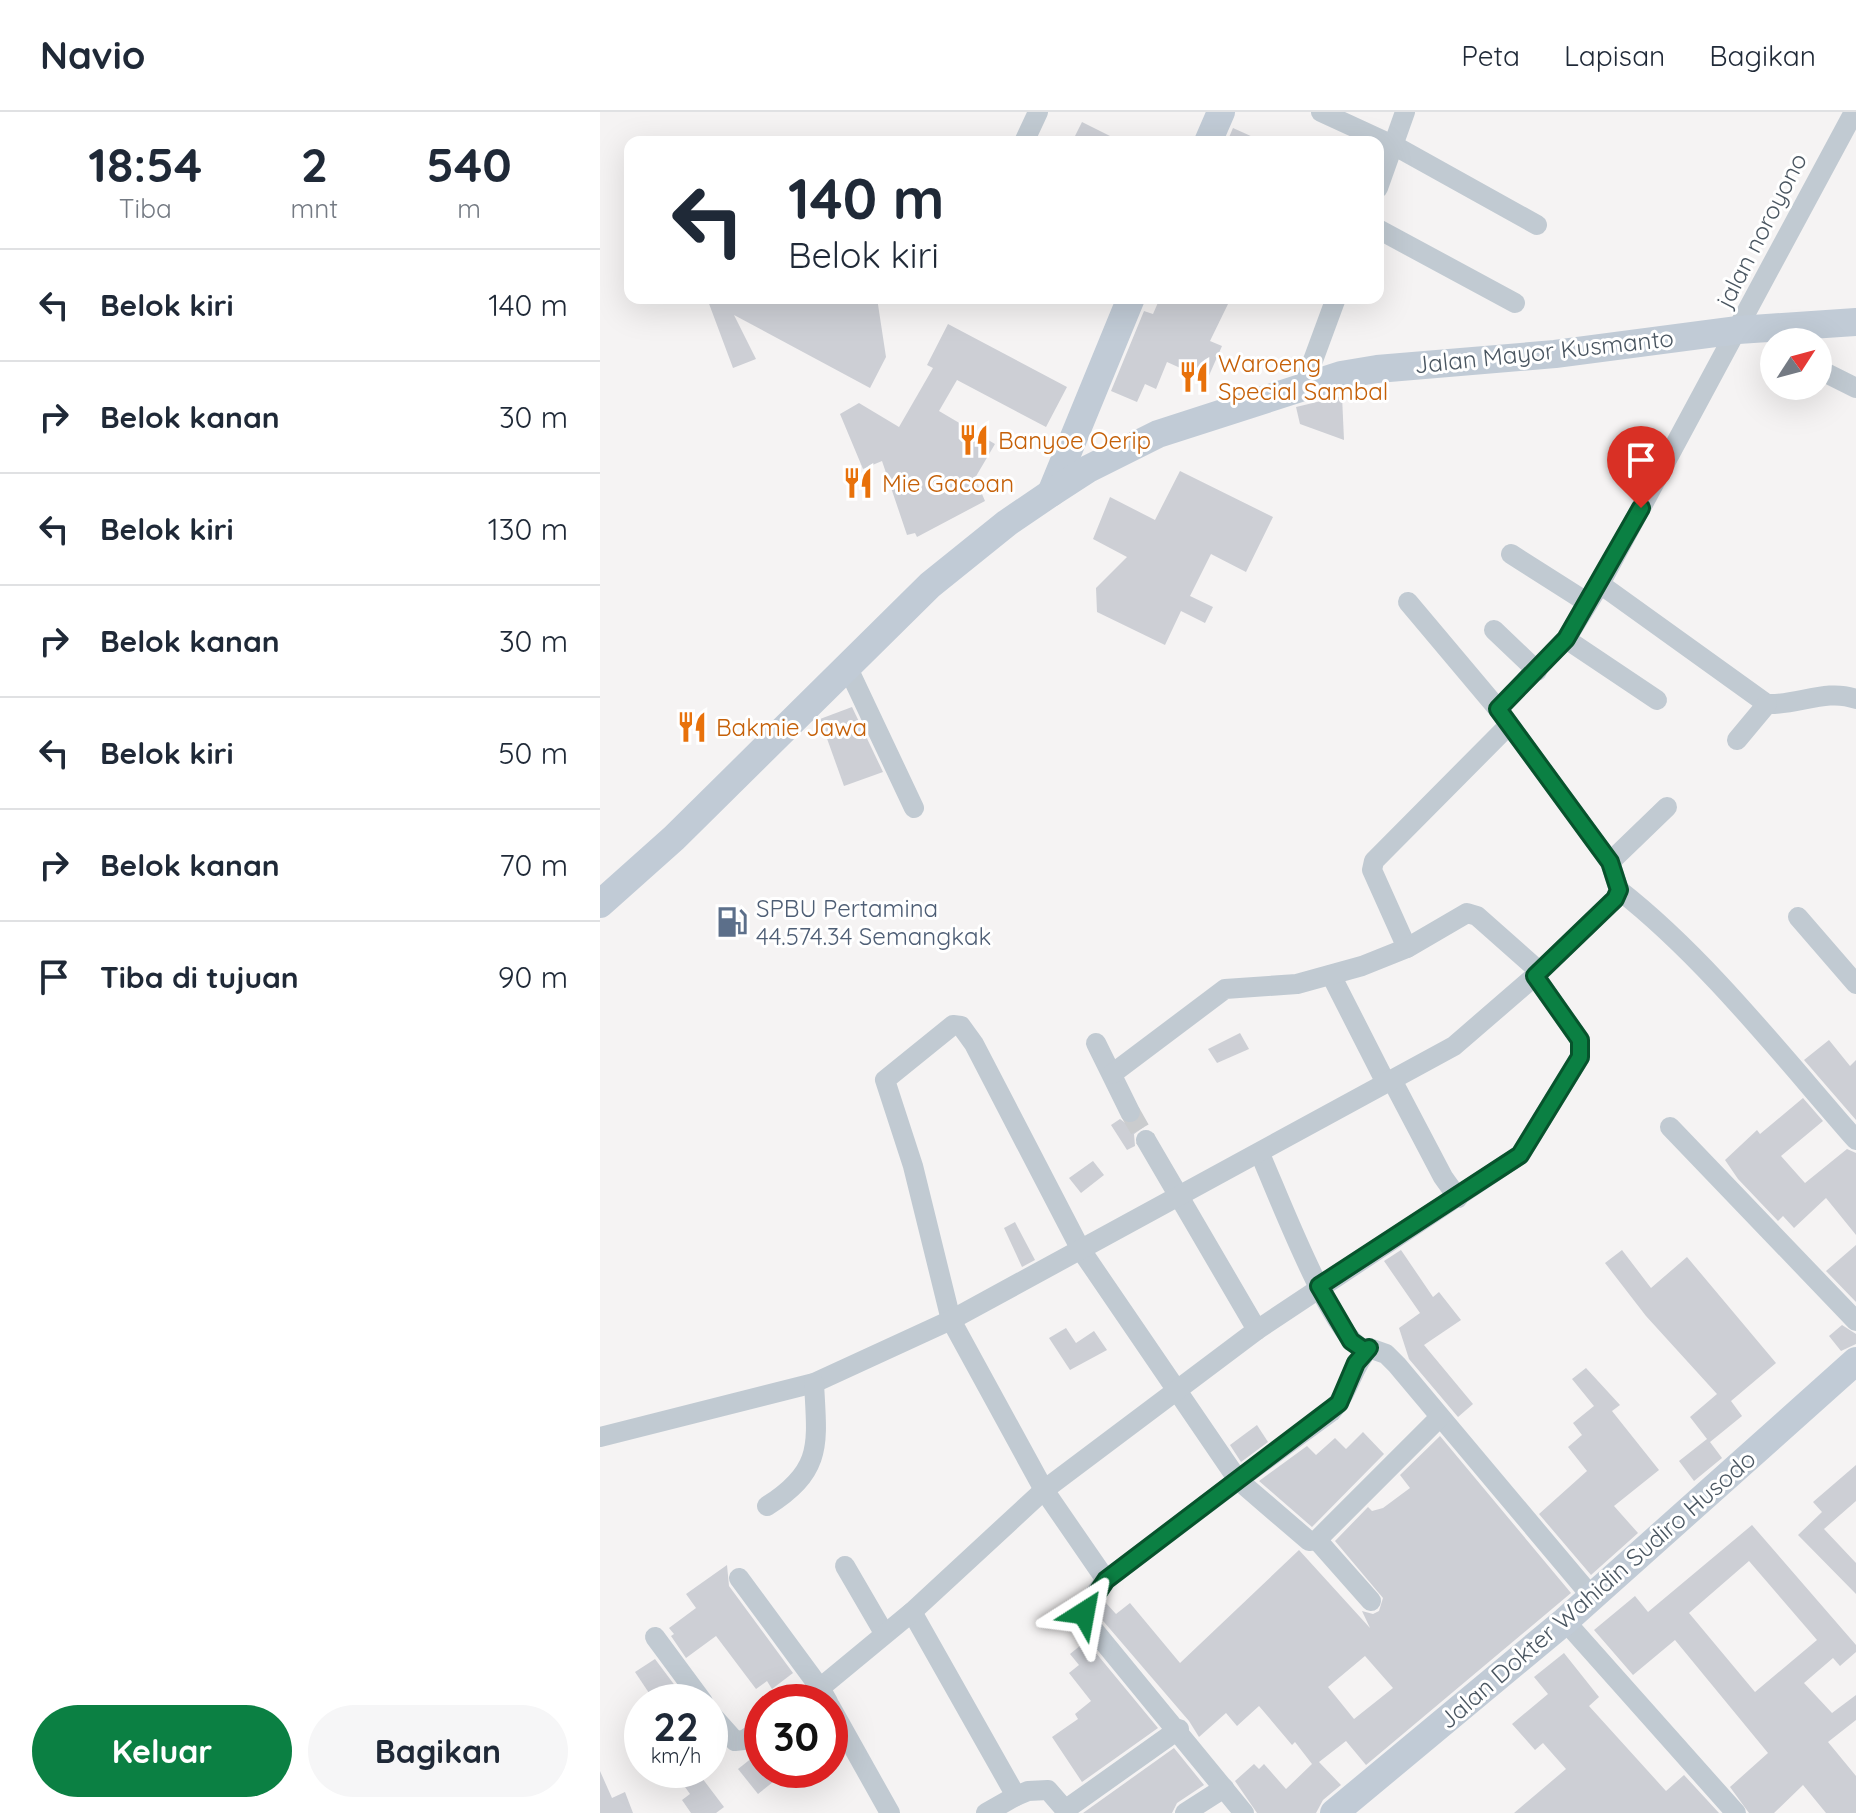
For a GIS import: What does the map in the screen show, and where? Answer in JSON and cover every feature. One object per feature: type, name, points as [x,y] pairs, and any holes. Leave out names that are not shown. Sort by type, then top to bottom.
[{"type":"main road","points":[[1211,136],[1221,112]]},
{"type":"main road","points":[[1051,493],[1129,304]]},
{"type":"main road","name":"Jalan Mayor Kusmanto","points":[[1822,328],[1856,322]]},
{"type":"main road","name":"Jalan Mayor Kusmanto","points":[[600,904],[674,838],[846,664],[948,569],[1088,469],[1158,434],[1341,375],[1377,369],[1555,354],[1738,330],[1760,332]]},
{"type":"main road","name":"Jalan Dokter Wahidin Sudiro Husodo","points":[[1334,1813],[1565,1621],[1856,1361]]},
{"type":"street","points":[[1029,136],[1038,112]]},
{"type":"street","points":[[1321,112],[1373,136]]},
{"type":"street","points":[[1384,173],[1405,112]]},
{"type":"street","name":"jalan noroyono","points":[[1407,948],[1372,870],[1374,861],[1503,717],[1537,671],[1566,639],[1600,584],[1738,330],[1849,136],[1854,112]]},
{"type":"street","points":[[1384,141],[1537,225]]},
{"type":"street","points":[[1384,232],[1515,303]]},
{"type":"street","points":[[1309,387],[1308,374],[1334,304]]},
{"type":"street","points":[[1832,376],[1856,388]]},
{"type":"street","points":[[1511,554],[1588,603]]},
{"type":"street","points":[[1600,584],[1767,704],[1836,695],[1856,699]]},
{"type":"street","points":[[1408,602],[1503,717],[1610,862],[1619,890],[1644,910],[1714,982],[1856,1140]]},
{"type":"street","points":[[1494,630],[1537,671]]},
{"type":"street","points":[[1566,639],[1657,700]]},
{"type":"street","points":[[846,664],[914,808]]},
{"type":"street","points":[[1737,740],[1767,704]]},
{"type":"street","points":[[1610,862],[1667,807]]},
{"type":"street","points":[[600,1437],[808,1385],[951,1320],[1459,1043],[1537,974],[1615,899],[1619,890]]},
{"type":"street","points":[[839,1684],[884,1633],[912,1612],[1044,1490],[1319,1286],[1520,1155],[1580,1057],[1580,1040],[1537,974],[1477,916],[1467,913],[1407,948],[1331,975],[1268,988],[1225,989],[1112,1074]]},
{"type":"street","points":[[1798,917],[1856,984]]},
{"type":"street","points":[[1331,975],[1443,1177],[1458,1198]]},
{"type":"street","points":[[1106,1580],[1044,1490],[951,1320],[913,1166],[885,1080],[953,1025],[961,1026],[974,1044],[1081,1250],[1176,1391],[1238,1480],[1309,1541],[1317,1540],[1440,1417]]},
{"type":"street","points":[[1096,1043],[1130,1112]]},
{"type":"street","points":[[1670,1127],[1856,1321]]},
{"type":"street","points":[[1146,1140],[1257,1330]]},
{"type":"street","points":[[1260,1154],[1319,1286],[1351,1341],[1364,1350],[1369,1348],[1386,1354],[1592,1597]]},
{"type":"street","points":[[1244,1813],[1179,1729],[1084,1618],[1087,1604],[1106,1580],[1331,1412],[1339,1403],[1356,1363],[1369,1348]]},
{"type":"street","points":[[767,1506],[795,1484],[817,1447],[808,1385]]},
{"type":"street","points":[[1317,1540],[1371,1601]]},
{"type":"street","points":[[845,1566],[884,1633]]},
{"type":"street","points":[[739,1578],[815,1684]]},
{"type":"street","points":[[912,1612],[1016,1796]]},
{"type":"street","points":[[1565,1621],[1736,1813]]},
{"type":"street","points":[[655,1637],[690,1684]]},
{"type":"street","points":[[986,1813],[1028,1791],[1048,1790],[1067,1811],[1179,1729]]},
{"type":"street","points":[[848,1738],[890,1813]]},
{"type":"street","points":[[1185,1813],[1224,1788]]},
{"type":"building","points":[[1082,122],[1110,136],[1075,136]]},
{"type":"building","points":[[1233,128],[1251,136],[1230,136]]},
{"type":"building","points":[[709,304],[878,304],[886,357],[870,388],[734,315],[756,359],[733,368]]},
{"type":"building","points":[[1157,304],[1228,304],[1210,341],[1222,346],[1207,380],[1167,362],[1156,389],[1145,384],[1137,402],[1111,391],[1144,311],[1153,314]]},
{"type":"building","points":[[948,324],[1067,387],[1046,427],[957,380],[939,411],[995,444],[975,478],[985,501],[917,537],[915,533],[907,535],[882,461],[863,469],[840,414],[859,403],[899,427],[933,368],[927,365]]},
{"type":"building","points":[[1342,396],[1344,440],[1300,424],[1296,407]]},
{"type":"building","points":[[1180,471],[1273,517],[1246,572],[1211,554],[1190,596],[1213,607],[1205,623],[1181,611],[1165,645],[1097,612],[1096,588],[1127,557],[1093,539],[1110,497],[1155,520]]},
{"type":"building","points":[[852,707],[883,772],[844,786],[820,719]]},
{"type":"building","points":[[1240,1033],[1249,1049],[1217,1063],[1208,1049]]},
{"type":"building","points":[[1829,1040],[1850,1066],[1856,1060],[1856,1120],[1804,1060]]},
{"type":"building","points":[[1803,1098],[1823,1121],[1781,1156],[1805,1183],[1847,1149],[1856,1153],[1856,1235],[1826,1198],[1794,1228],[1783,1216],[1778,1221],[1738,1179],[1725,1160],[1757,1130],[1760,1134]]},
{"type":"building","points":[[1120,1119],[1128,1125],[1139,1121],[1144,1127],[1134,1134],[1135,1146],[1127,1150],[1111,1125]]},
{"type":"building","points":[[1093,1161],[1104,1175],[1081,1193],[1069,1178]]},
{"type":"building","points":[[1015,1222],[1035,1260],[1022,1267],[1004,1228]]},
{"type":"building","points":[[1856,1245],[1856,1302],[1826,1271]]},
{"type":"building","points":[[1401,1250],[1433,1297],[1439,1292],[1461,1320],[1424,1345],[1473,1404],[1458,1417],[1409,1359],[1399,1328],[1420,1313],[1384,1261]]},
{"type":"building","points":[[1622,1250],[1651,1288],[1687,1257],[1776,1363],[1731,1401],[1742,1416],[1710,1442],[1722,1458],[1694,1481],[1679,1461],[1707,1439],[1690,1417],[1717,1394],[1646,1316],[1605,1263]]},
{"type":"building","points":[[1842,1325],[1856,1334],[1856,1344],[1841,1351],[1829,1336]]},
{"type":"building","points":[[1066,1328],[1076,1343],[1094,1331],[1107,1350],[1070,1370],[1049,1338]]},
{"type":"building","points":[[1586,1368],[1620,1405],[1612,1411],[1659,1470],[1614,1506],[1638,1533],[1591,1575],[1539,1514],[1587,1471],[1568,1447],[1582,1435],[1573,1423],[1594,1406],[1572,1379]]},
{"type":"building","points":[[1257,1425],[1268,1442],[1241,1462],[1230,1445]]},
{"type":"building","points":[[1363,1432],[1384,1454],[1312,1527],[1259,1481],[1307,1446],[1316,1455],[1335,1438],[1346,1449]]},
{"type":"building","points":[[1440,1436],[1571,1593],[1366,1765],[1346,1741],[1319,1762],[1341,1785],[1323,1800],[1316,1813],[1257,1813],[1235,1781],[1254,1764],[1259,1769],[1264,1764],[1286,1789],[1312,1764],[1295,1742],[1292,1745],[1259,1706],[1237,1726],[1226,1713],[1199,1737],[1189,1721],[1098,1615],[1099,1610],[1106,1603],[1116,1614],[1130,1603],[1180,1663],[1299,1550],[1370,1628],[1362,1611],[1373,1614],[1379,1611],[1383,1598],[1335,1541],[1368,1507],[1372,1511],[1383,1508],[1410,1488],[1400,1475]],"holes":[[[1365,1656],[1393,1688],[1354,1719],[1328,1687]]]},
{"type":"building","points":[[1856,1465],[1856,1501],[1824,1529],[1856,1563],[1856,1594],[1798,1535],[1822,1512],[1813,1502]]},
{"type":"building","points":[[1752,1525],[1856,1645],[1856,1652],[1840,1666],[1833,1658],[1804,1683],[1832,1713],[1856,1695],[1856,1720],[1828,1742],[1856,1776],[1856,1813],[1826,1813],[1803,1785],[1774,1813],[1749,1813],[1730,1787],[1768,1753],[1675,1640],[1633,1675],[1594,1630],[1635,1596],[1648,1612]],"holes":[[[1749,1561],[1817,1640],[1755,1692],[1689,1613]]]},
{"type":"building","points":[[727,1565],[729,1586],[793,1673],[779,1684],[769,1684],[767,1681],[752,1684],[716,1636],[686,1658],[669,1628],[696,1608],[686,1594]]},
{"type":"building","points":[[1086,1641],[1158,1728],[1082,1782],[1052,1737],[1078,1719],[1075,1714],[1091,1701],[1069,1673],[1079,1665],[1070,1654]]},
{"type":"building","points":[[1564,1653],[1599,1697],[1589,1706],[1666,1791],[1684,1775],[1719,1813],[1514,1813],[1566,1769],[1543,1743],[1535,1750],[1512,1724],[1548,1694],[1534,1677]]},
{"type":"building","points":[[655,1659],[674,1684],[643,1684],[635,1672]]},
{"type":"building","points":[[1174,1748],[1204,1785],[1177,1803],[1172,1813],[1083,1813]]},
{"type":"building","points":[[600,1771],[612,1798],[625,1792],[633,1813],[600,1813]]},
{"type":"building","points":[[686,1788],[710,1788],[724,1807],[716,1813],[691,1813],[682,1800],[690,1794]]},
{"type":"tunnel","points":[[1130,1112],[1146,1140]]},
{"type":"place","name":"Waroeng Special Sambal","points":[[1194,377]]},
{"type":"place","name":"Banyoe Oerip","points":[[974,440]]},
{"type":"place","name":"Mie Gacoan","points":[[858,483]]},
{"type":"place","name":"Bakmie Jawa","points":[[692,727]]},
{"type":"place","name":"SPBU Pertamina 44.574.34 Semangkak","points":[[732,922]]},
{"type":"route","points":[[1084,1613],[1087,1604],[1106,1580],[1310,1424],[1331,1412],[1339,1403],[1356,1363],[1369,1348],[1364,1350],[1351,1341],[1319,1286],[1364,1260],[1520,1155],[1580,1057],[1580,1040],[1535,976],[1615,899],[1619,890],[1610,862],[1498,709],[1566,639],[1641,508]]}]
